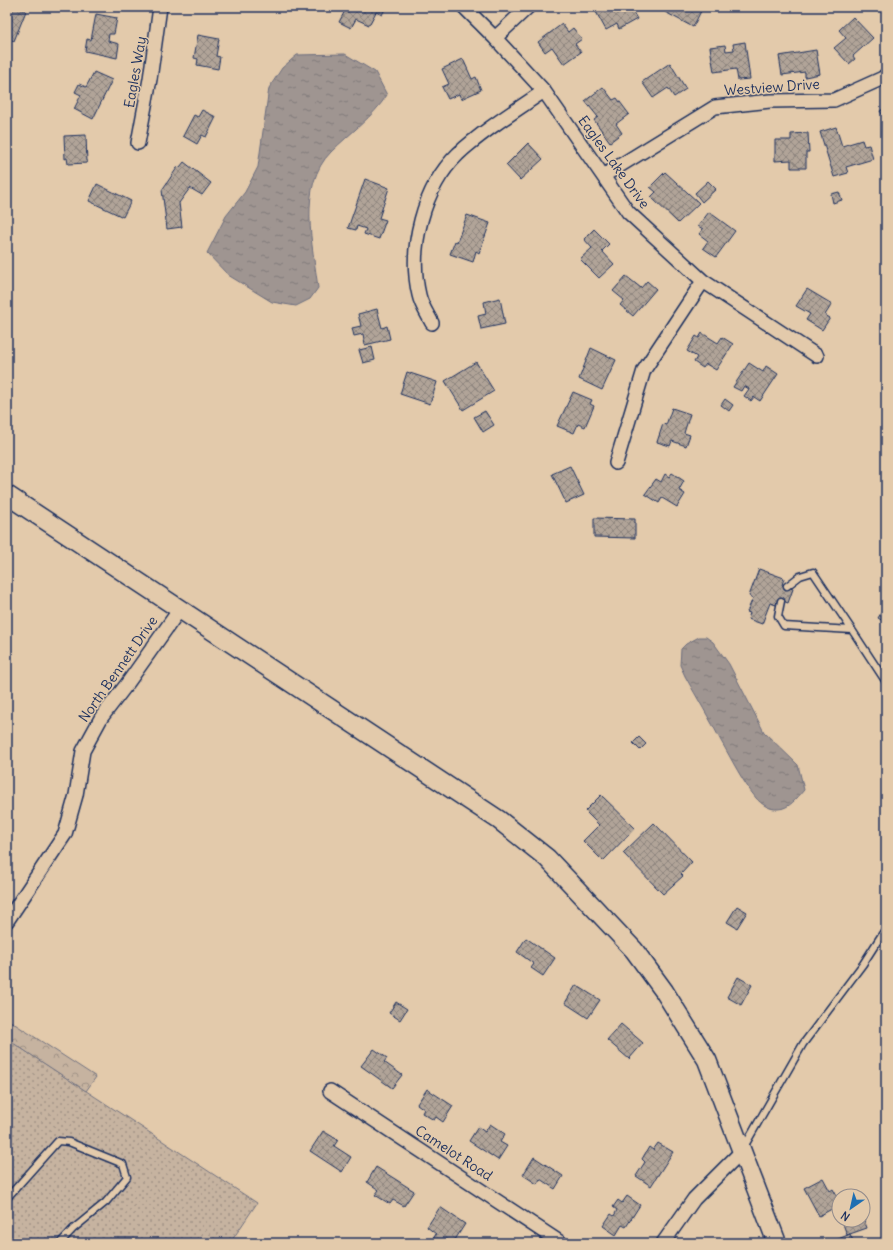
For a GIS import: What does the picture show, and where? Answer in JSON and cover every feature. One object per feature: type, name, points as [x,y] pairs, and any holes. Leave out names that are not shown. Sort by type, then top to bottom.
[{"type":"main road","points":[[7,495],[499,820],[547,858],[634,950],[664,991],[707,1060],[777,1243]]},
{"type":"street","name":"Eagles Way","points":[[138,143],[150,79],[160,7]]},
{"type":"street","name":"Eagles Lake Drive","points":[[464,7],[544,91],[628,212],[703,281],[817,356]]},
{"type":"street","points":[[495,38],[528,7]]},
{"type":"street","name":"Westview Drive","points":[[602,176],[715,107],[770,101],[834,100],[883,78],[886,75]]},
{"type":"street","points":[[432,323],[419,296],[415,247],[424,209],[439,178],[457,156],[474,141],[544,91]]},
{"type":"street","points":[[616,463],[644,370],[703,281]]},
{"type":"street","name":"North Bennett Drive","points":[[7,921],[64,834],[76,795],[83,750],[101,718],[180,609]]},
{"type":"street","name":"Camelot Road","points":[[330,1091],[561,1243]]},
{"type":"street","points":[[663,1243],[694,1199],[742,1150]]},
{"type":"lane","points":[[787,586],[800,576],[813,572],[886,682]]},
{"type":"lane","points":[[781,601],[778,616],[784,626],[852,630]]},
{"type":"lane","points":[[742,1150],[803,1044],[863,964],[886,928]]},
{"type":"lane","points":[[7,1198],[58,1141],[69,1142],[123,1164],[127,1178],[106,1202],[73,1229],[60,1243]]},
{"type":"green space","points":[[7,1019],[96,1077],[86,1091],[7,1039]]},
{"type":"green space","points":[[7,1039],[257,1203],[230,1243],[7,1243]]},
{"type":"water","points":[[345,54],[375,72],[387,95],[375,111],[331,152],[320,166],[314,182],[310,217],[318,288],[310,299],[296,306],[272,302],[228,275],[207,253],[226,216],[245,192],[258,167],[269,88],[282,68],[297,55]]},
{"type":"water","points":[[699,637],[706,637],[713,642],[729,664],[764,732],[798,765],[804,790],[792,802],[782,809],[769,808],[760,802],[746,785],[685,676],[680,665],[681,649],[686,644]]},
{"type":"building","points":[[7,7],[16,7],[26,11],[14,41],[7,38]]},
{"type":"building","points":[[347,7],[386,7],[382,15],[376,12],[369,25],[356,19],[351,28],[339,22]]},
{"type":"building","points":[[604,7],[638,7],[639,9],[633,12],[637,19],[619,29],[617,24],[606,30],[596,12]]},
{"type":"building","points":[[668,7],[703,7],[693,27],[665,12]]},
{"type":"building","points":[[96,14],[117,18],[114,34],[109,34],[108,41],[119,44],[117,58],[85,51],[87,39],[91,40]]},
{"type":"building","points":[[853,17],[873,38],[853,56],[855,59],[849,64],[834,48],[846,38],[839,30]]},
{"type":"building","points":[[562,24],[568,32],[573,28],[582,39],[575,44],[581,52],[564,64],[552,47],[545,52],[538,42]]},
{"type":"building","points":[[198,35],[219,39],[216,56],[220,57],[218,69],[197,65],[198,59],[194,58]]},
{"type":"building","points":[[745,42],[750,79],[738,80],[736,69],[714,72],[710,47],[725,45],[726,51],[734,50],[733,44]]},
{"type":"building","points":[[816,50],[820,74],[805,77],[805,72],[782,75],[779,56]]},
{"type":"building","points":[[463,59],[472,79],[476,77],[481,90],[461,99],[459,94],[448,99],[442,87],[449,84],[442,69]]},
{"type":"building","points":[[670,63],[686,89],[674,97],[668,88],[653,98],[642,82]]},
{"type":"building","points":[[94,72],[112,80],[93,119],[74,109],[81,95],[75,92],[79,84],[86,87]]},
{"type":"building","points":[[603,87],[613,100],[617,98],[629,114],[616,124],[622,133],[610,142],[594,120],[598,117],[585,101]]},
{"type":"building","points":[[886,107],[886,120],[880,111]]},
{"type":"building","points":[[202,110],[216,117],[206,137],[202,135],[197,144],[183,136],[194,115],[198,117]]},
{"type":"building","points":[[836,127],[842,146],[862,140],[864,146],[869,145],[873,159],[846,167],[848,173],[834,177],[820,132]]},
{"type":"building","points":[[808,133],[809,152],[806,152],[806,168],[791,168],[791,160],[775,161],[775,140],[791,140],[791,134]]},
{"type":"building","points":[[86,135],[87,163],[68,164],[67,158],[65,159],[64,136]]},
{"type":"building","points":[[528,143],[543,159],[520,180],[506,165]]},
{"type":"building","points":[[184,162],[211,183],[202,195],[190,188],[179,203],[182,227],[167,229],[162,190],[177,168]]},
{"type":"building","points":[[665,172],[699,203],[678,223],[651,197],[656,192],[650,187]]},
{"type":"building","points":[[365,179],[389,188],[379,218],[386,220],[379,239],[364,234],[366,229],[357,226],[356,230],[348,228]]},
{"type":"building","points":[[708,181],[716,189],[702,202],[695,193]]},
{"type":"building","points":[[97,184],[131,201],[123,217],[89,201]]},
{"type":"building","points":[[839,192],[842,200],[833,203],[831,194]]},
{"type":"building","points":[[709,212],[735,231],[716,257],[703,248],[708,241],[699,234],[703,229],[698,226]]},
{"type":"building","points":[[467,215],[490,223],[479,253],[476,251],[473,262],[450,254],[455,241],[457,242]]},
{"type":"building","points":[[594,229],[609,244],[602,251],[614,264],[599,278],[580,259],[592,248],[584,239]]},
{"type":"building","points":[[626,276],[641,288],[647,281],[656,289],[633,316],[620,305],[624,300],[613,291]]},
{"type":"building","points":[[807,289],[832,304],[825,315],[830,318],[822,330],[806,320],[810,314],[796,306]]},
{"type":"building","points":[[500,298],[505,324],[481,329],[478,316],[486,314],[484,302]]},
{"type":"building","points":[[377,309],[382,328],[387,326],[390,339],[365,345],[363,334],[354,336],[352,328],[361,326],[358,314]]},
{"type":"building","points":[[702,333],[718,343],[722,337],[733,344],[716,370],[706,364],[703,368],[694,362],[697,357],[687,351],[696,336],[699,338]]},
{"type":"building","points":[[372,347],[375,360],[363,363],[359,350]]},
{"type":"building","points":[[591,348],[616,360],[602,390],[579,379]]},
{"type":"building","points":[[476,362],[494,391],[463,410],[445,381]]},
{"type":"building","points":[[749,363],[763,372],[766,366],[778,374],[760,401],[754,397],[751,401],[744,396],[749,389],[744,386],[741,391],[733,387]]},
{"type":"building","points":[[407,372],[437,382],[430,404],[400,394]]},
{"type":"building","points":[[573,392],[592,400],[590,404],[594,406],[585,427],[578,424],[574,433],[557,426]]},
{"type":"building","points":[[725,399],[733,405],[729,411],[721,405]]},
{"type":"building","points":[[672,408],[690,414],[684,433],[690,435],[686,446],[672,441],[670,446],[657,442],[663,424],[666,425]]},
{"type":"building","points":[[485,411],[494,425],[483,432],[474,417]]},
{"type":"building","points":[[570,466],[584,495],[566,503],[552,474]]},
{"type":"building","points":[[672,473],[684,481],[679,490],[685,494],[677,507],[662,498],[659,503],[645,494],[656,479],[661,482],[665,474],[669,477]]},
{"type":"building","points":[[594,518],[635,519],[635,538],[594,537]]},
{"type":"building","points":[[759,569],[784,578],[782,585],[793,589],[788,603],[778,599],[776,605],[770,603],[762,624],[748,619],[750,613],[747,612],[753,598],[749,596]]},
{"type":"building","points":[[886,605],[886,623],[878,618]]},
{"type":"building","points":[[639,737],[646,744],[640,750],[633,743]]},
{"type":"building","points":[[601,795],[635,828],[603,861],[583,841],[599,825],[585,811]]},
{"type":"building","points":[[654,823],[692,862],[681,874],[683,876],[663,894],[623,853]]},
{"type":"building","points":[[737,906],[747,912],[737,928],[727,922]]},
{"type":"building","points":[[526,938],[555,958],[543,976],[531,968],[534,964],[517,952]]},
{"type":"building","points":[[738,977],[752,985],[741,1005],[727,997]]},
{"type":"building","points":[[576,985],[600,1000],[588,1018],[565,1003]]},
{"type":"building","points":[[396,1002],[407,1009],[400,1020],[389,1013]]},
{"type":"building","points":[[621,1024],[643,1043],[629,1059],[607,1040]]},
{"type":"building","points":[[374,1049],[387,1058],[384,1062],[402,1075],[392,1088],[361,1066]]},
{"type":"building","points":[[427,1089],[453,1106],[443,1122],[436,1117],[434,1120],[422,1113],[424,1109],[417,1104]]},
{"type":"building","points":[[490,1124],[505,1134],[500,1142],[507,1146],[498,1160],[469,1141],[478,1127],[485,1132]]},
{"type":"building","points":[[323,1131],[338,1140],[334,1146],[351,1157],[342,1172],[310,1151]]},
{"type":"building","points":[[658,1143],[673,1152],[651,1186],[636,1176],[645,1162],[642,1159],[649,1147],[653,1150]]},
{"type":"building","points":[[534,1157],[563,1176],[555,1189],[540,1179],[537,1184],[523,1175]]},
{"type":"building","points":[[376,1167],[414,1191],[404,1206],[393,1200],[390,1204],[375,1195],[379,1190],[367,1182]]},
{"type":"building","points":[[823,1178],[830,1191],[831,1190],[831,1209],[819,1216],[804,1188]]},
{"type":"building","points":[[627,1196],[640,1205],[626,1227],[622,1225],[616,1235],[603,1226],[611,1214],[614,1216],[617,1210],[613,1207],[618,1200],[622,1203]]},
{"type":"building","points":[[440,1207],[465,1224],[453,1243],[445,1239],[442,1243],[440,1243],[433,1239],[436,1234],[427,1227]]},
{"type":"building","points":[[844,1228],[867,1228],[847,1235]]},
{"type":"building","points":[[850,1234],[854,1243],[829,1243]]}]
